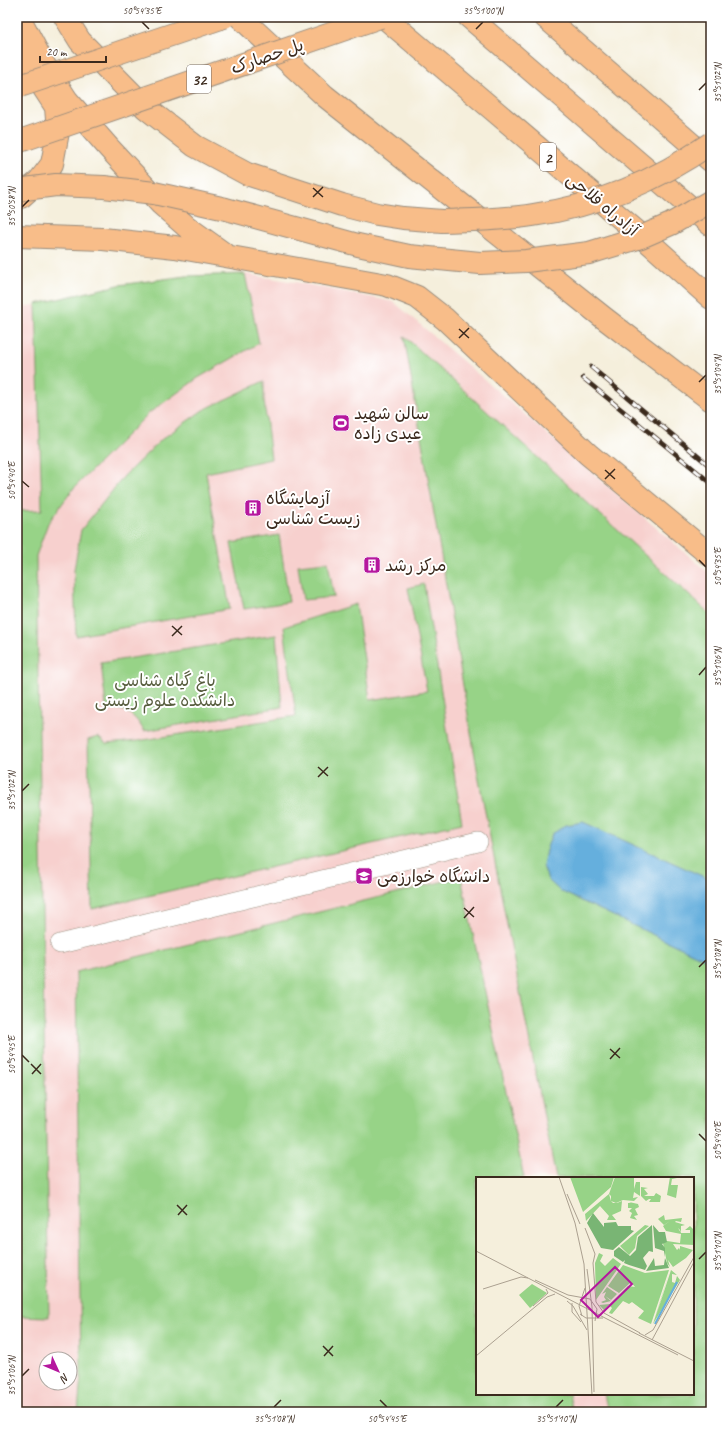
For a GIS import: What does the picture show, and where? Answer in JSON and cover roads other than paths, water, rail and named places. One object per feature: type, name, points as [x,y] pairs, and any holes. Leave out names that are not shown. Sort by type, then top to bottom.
[{"type":"main road","points":[[19,17],[43,63],[67,100],[161,204],[187,227],[228,256]]},
{"type":"main road","points":[[65,17],[80,41],[146,108],[202,150],[247,174],[342,206],[377,214],[442,221],[491,220],[519,217],[569,208],[607,197],[666,172],[711,143]]},
{"type":"main road","points":[[17,87],[224,17]]},
{"type":"main road","points":[[240,17],[325,96],[604,318],[711,400]]},
{"type":"main road","name":"پل حصارک","points":[[17,142],[380,17]]},
{"type":"main road","name":"آزادراه فلاحی","points":[[384,17],[643,237],[711,298]]},
{"type":"main road","points":[[469,17],[711,225]]},
{"type":"main road","points":[[544,17],[711,161]]},
{"type":"main road","points":[[17,56],[30,67],[56,106],[58,132],[52,164],[39,181],[17,200]]},
{"type":"main road","points":[[17,190],[56,185],[104,187],[154,193],[226,209],[358,245],[409,256],[480,263],[526,261],[589,253],[641,237],[671,224],[711,201]]},
{"type":"main road","points":[[17,236],[103,239],[175,247],[387,285],[417,297],[445,319],[588,454],[711,556]]},
{"type":"street","points":[[60,944],[478,842]]},
{"type":"water","points":[[583,822],[711,880],[711,962],[560,891],[548,880],[543,866],[546,850],[552,834],[566,825]]},
{"type":"railway","points":[[591,367],[711,467]]},
{"type":"railway","points":[[583,378],[711,483]]},
{"type":"place","name":"سالن شهید عیدی زاده","points":[[341,423]]},
{"type":"place","name":"آزمایشگاه زیست شناسی","points":[[253,508]]},
{"type":"place","name":"مرکز رشد","points":[[372,565]]},
{"type":"place","name":"دانشگاه خوارزمی","points":[[364,876]]},
{"type":"park label","name":"باغ گیاه شناسی دانشکده علوم زیستی","points":[[165,690]]}]
